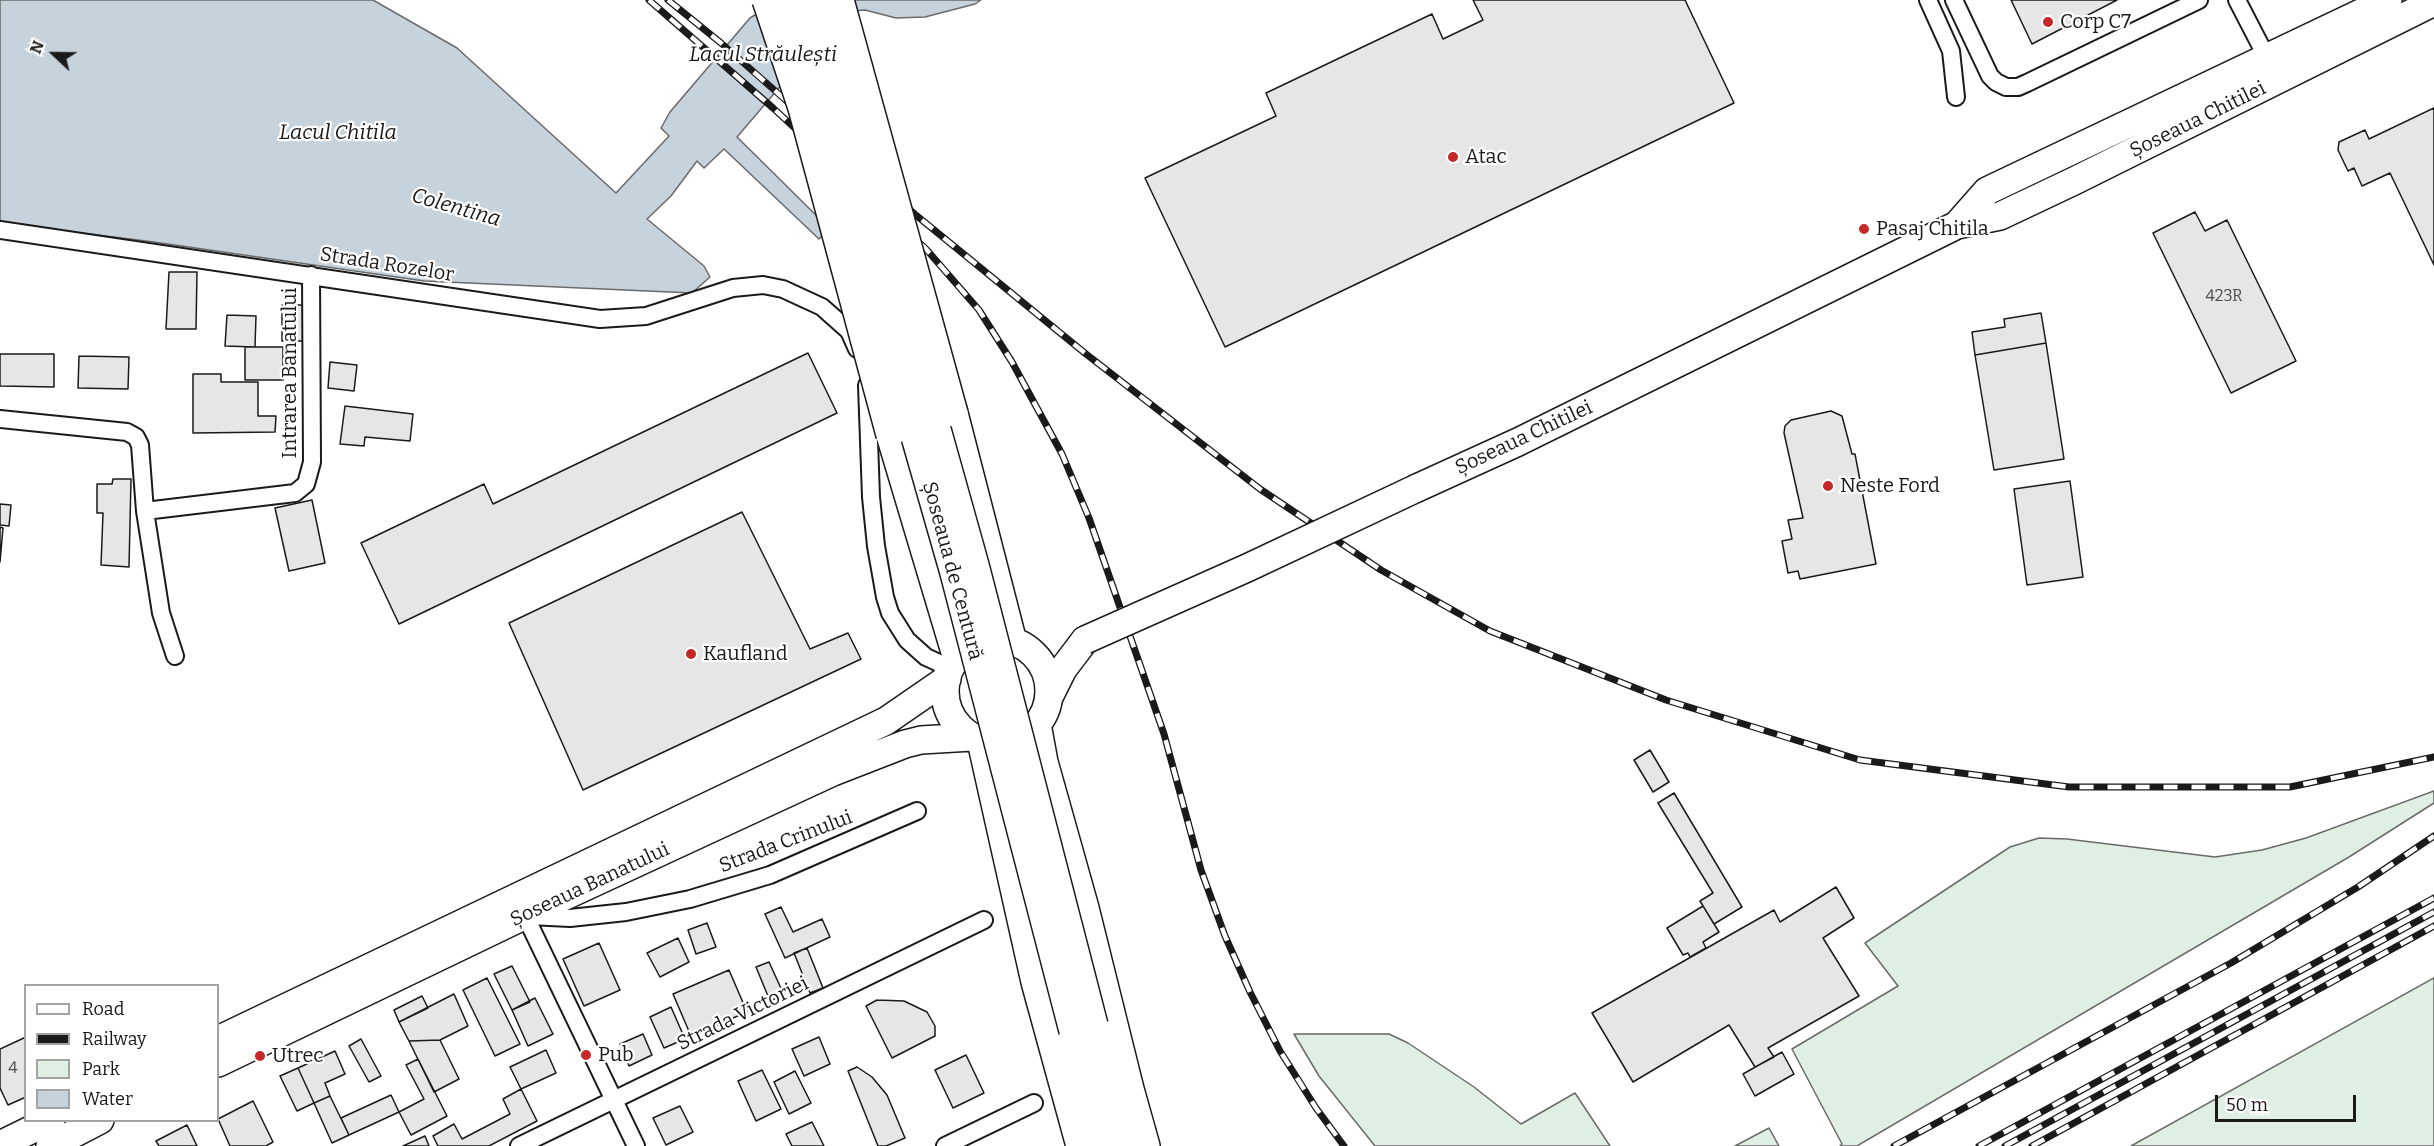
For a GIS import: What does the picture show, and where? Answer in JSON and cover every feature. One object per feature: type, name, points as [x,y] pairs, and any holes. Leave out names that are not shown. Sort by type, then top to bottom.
[{"type":"main road","points":[[766,0],[802,108],[951,669]]},
{"type":"main road","name":"Șoseaua de Centură","points":[[790,0],[1083,1028],[1122,1146]]},
{"type":"main road","name":"Șoseaua de Centură","points":[[815,0],[975,565],[1083,1028],[1101,1146]]},
{"type":"main road","points":[[840,0],[1020,645],[1042,665],[1047,676],[1049,697],[1047,707],[1037,724],[1016,740],[999,743],[977,739],[961,729],[947,706],[945,693],[951,669],[966,650],[988,640],[1020,645]]},
{"type":"main road","name":"Șoseaua Chitilei","points":[[1957,225],[1987,191],[2388,0]]},
{"type":"main road","name":"Șoseaua Chitilei","points":[[1020,645],[1051,647],[1085,640],[1247,568],[1550,427],[1957,225],[2000,216],[2434,2]]},
{"type":"main road","points":[[2031,169],[2044,195]]},
{"type":"main road","name":"Șoseaua Chitilei","points":[[1049,697],[1063,669],[1085,640]]},
{"type":"main road","name":"Șoseaua Banatului","points":[[219,1062],[521,906],[886,722],[951,669]]},
{"type":"main road","points":[[1037,724],[1044,762],[1085,908],[1146,1146]]},
{"type":"main road","points":[[977,739],[1035,982],[1080,1146]]},
{"type":"main road","name":"Șoseaua Banatului","points":[[219,1040],[833,772],[921,740],[977,739]]},
{"type":"main road","points":[[0,1145],[47,1122]]},
{"type":"main road","points":[[50,1146],[87,1133]]},
{"type":"street","points":[[1928,0],[1951,51],[1956,98]]},
{"type":"street","points":[[1954,0],[1990,76],[2006,87],[2018,87],[2027,83],[2199,0]]},
{"type":"street","points":[[2237,0],[2267,58]]},
{"type":"street","name":"Strada Rozelor","points":[[0,230],[600,319],[646,316],[733,288],[763,285],[783,289],[822,307],[837,318],[852,338],[865,374],[868,393],[871,497],[876,546],[890,614],[907,640],[926,657],[951,669]]},
{"type":"street","name":"Intrarea Banatului","points":[[145,511],[295,493],[306,484],[312,462],[311,275]]},
{"type":"street","points":[[0,419],[127,432],[136,436],[140,445],[145,511],[161,613],[175,656]]},
{"type":"street","name":"Strada Crinului","points":[[521,906],[570,918],[626,912],[690,899],[770,875],[917,811]]},
{"type":"street","points":[[521,906],[636,1146]]},
{"type":"street","name":"Strada Victoriei","points":[[519,1146],[984,920]]},
{"type":"street","points":[[945,1146],[1034,1103]]},
{"type":"green space","points":[[2434,791],[2434,803],[2349,857],[1857,1146],[1840,1146],[1842,1144],[1792,1049],[1898,986],[1865,943],[2010,847],[2039,838],[2067,839],[2215,857],[2262,850],[2306,838]]},
{"type":"green space","points":[[2434,978],[2434,1146],[2131,1146]]},
{"type":"green space","points":[[1294,1034],[1389,1034],[1408,1043],[1474,1087],[1521,1124],[1575,1093],[1610,1146],[1375,1146],[1319,1076]]},
{"type":"green space","points":[[1769,1128],[1779,1146],[1735,1146]]},
{"type":"water","name":"Lacul Chitila","points":[[0,0],[373,0],[457,48],[616,193],[669,136],[661,128],[670,112],[750,18],[779,0],[981,0],[975,4],[925,17],[896,18],[865,10],[854,11],[801,62],[737,137],[829,228],[819,239],[724,149],[704,168],[697,161],[671,196],[647,219],[704,266],[710,277],[692,293],[424,281],[154,242],[0,223]]},
{"type":"building","points":[[1473,0],[1685,0],[1734,103],[1225,347],[1145,178],[1276,116],[1266,93],[1432,14],[1443,39],[1483,20]]},
{"type":"building","name":"Corp C7","points":[[2011,0],[2117,0],[2032,44]]},
{"type":"building","points":[[2434,108],[2434,265],[2390,173],[2362,186],[2354,168],[2348,171],[2338,150],[2339,142],[2365,130],[2369,139]]},
{"type":"building","points":[[2195,212],[2205,231],[2227,220],[2296,361],[2231,393],[2153,233]]},
{"type":"building","points":[[169,272],[197,272],[196,329],[166,329]]},
{"type":"building","points":[[282,305],[305,305],[305,341],[282,341]]},
{"type":"building","points":[[2041,313],[2046,343],[1975,355],[1972,332],[2005,327],[2004,319]]},
{"type":"building","points":[[227,315],[256,316],[255,347],[225,346]]},
{"type":"building","points":[[2046,343],[2064,459],[1994,470],[1975,355]]},
{"type":"building","points":[[245,347],[283,347],[283,380],[245,380]]},
{"type":"building","points":[[808,353],[837,413],[399,624],[361,543],[484,484],[493,504]]},
{"type":"building","points":[[0,354],[54,354],[54,387],[0,386]]},
{"type":"building","points":[[79,356],[129,357],[128,389],[78,388]]},
{"type":"building","points":[[330,362],[357,365],[354,391],[328,388]]},
{"type":"building","points":[[193,374],[221,374],[221,382],[258,382],[258,416],[276,416],[275,432],[193,433]]},
{"type":"building","points":[[345,406],[413,414],[410,441],[365,437],[364,446],[340,444]]},
{"type":"building","name":"Neste Ford","points":[[1831,411],[1842,416],[1852,454],[1855,454],[1876,564],[1800,579],[1798,571],[1788,573],[1782,541],[1792,539],[1788,520],[1803,518],[1784,433],[1785,426],[1791,420]]},
{"type":"building","points":[[113,479],[131,479],[129,567],[101,565],[103,513],[97,513],[97,484],[112,484]]},
{"type":"building","points":[[2070,481],[2083,577],[2027,585],[2014,489]]},
{"type":"building","points":[[312,500],[325,563],[289,571],[275,508]]},
{"type":"building","points":[[0,504],[11,505],[9,526],[0,525]]},
{"type":"building","name":"Kaufland","points":[[742,512],[810,649],[848,633],[861,659],[583,790],[509,623]]},
{"type":"building","points":[[0,527],[3,528],[0,562]]},
{"type":"building","points":[[1650,750],[1669,782],[1653,792],[1634,760]]},
{"type":"building","points":[[1674,793],[1742,907],[1714,924],[1700,901],[1713,893],[1658,803]]},
{"type":"building","points":[[1836,887],[1854,918],[1823,938],[1859,996],[1768,1048],[1774,1057],[1755,1067],[1729,1025],[1633,1082],[1592,1013],[1774,910],[1780,922]]},
{"type":"building","points":[[1703,906],[1719,932],[1703,942],[1706,948],[1690,957],[1688,953],[1683,955],[1667,928]]},
{"type":"building","points":[[781,907],[793,932],[822,919],[830,937],[785,958],[765,914]]},
{"type":"building","points":[[707,923],[716,947],[696,954],[688,930]]},
{"type":"building","points":[[678,938],[689,962],[660,977],[647,953]]},
{"type":"building","points":[[599,943],[620,990],[584,1006],[563,959]]},
{"type":"building","points":[[807,948],[823,988],[810,993],[794,953]]},
{"type":"building","points":[[769,962],[784,995],[770,1001],[756,967]]},
{"type":"building","points":[[512,966],[530,1002],[512,1010],[494,974]]},
{"type":"building","points":[[729,970],[747,1012],[691,1036],[673,994]]},
{"type":"building","points":[[487,978],[520,1044],[495,1056],[463,990]]},
{"type":"building","points":[[454,994],[468,1026],[440,1040],[409,1041],[399,1022]]},
{"type":"building","points":[[422,996],[428,1008],[399,1022],[394,1010]]},
{"type":"building","points":[[535,998],[553,1034],[528,1046],[512,1010]]},
{"type":"building","points":[[877,1000],[904,1001],[927,1012],[935,1026],[935,1036],[892,1058],[866,1006]]},
{"type":"building","points":[[671,1007],[685,1039],[664,1048],[650,1017]]},
{"type":"building","points":[[643,1034],[652,1055],[629,1066],[620,1044]]},
{"type":"building","points":[[819,1037],[830,1064],[804,1076],[792,1049]]},
{"type":"building","points":[[24,1038],[24,1098],[8,1105],[0,1088],[0,1049]]},
{"type":"building","points":[[361,1039],[381,1076],[369,1082],[349,1046]]},
{"type":"building","points":[[440,1040],[459,1079],[434,1092],[409,1041]]},
{"type":"building","points":[[546,1050],[556,1073],[521,1089],[510,1067]]},
{"type":"building","points":[[335,1051],[345,1074],[325,1083],[330,1096],[314,1103],[298,1068]]},
{"type":"building","points":[[1782,1052],[1794,1074],[1755,1096],[1743,1074]]},
{"type":"building","points":[[966,1055],[984,1093],[953,1108],[935,1070]]},
{"type":"building","points":[[418,1059],[447,1116],[411,1135],[399,1112],[424,1099],[406,1065]]},
{"type":"building","points":[[857,1067],[872,1077],[887,1095],[905,1138],[886,1146],[878,1146],[848,1071]]},
{"type":"building","points":[[298,1068],[314,1103],[297,1111],[280,1076]]},
{"type":"building","points":[[762,1070],[781,1109],[756,1121],[738,1081]]},
{"type":"building","points":[[795,1071],[811,1103],[789,1114],[774,1082]]},
{"type":"building","points":[[521,1089],[537,1121],[489,1146],[438,1146],[433,1136],[454,1124],[462,1139],[510,1114],[503,1099]]},
{"type":"building","points":[[391,1095],[399,1112],[349,1135],[341,1118]]},
{"type":"building","points":[[330,1096],[349,1135],[332,1143],[314,1103]]},
{"type":"building","points":[[253,1101],[273,1142],[266,1146],[230,1146],[219,1118]]},
{"type":"building","points":[[680,1106],[693,1132],[666,1145],[653,1118]]},
{"type":"building","points":[[812,1122],[824,1146],[792,1146],[786,1134]]},
{"type":"building","points":[[187,1125],[197,1146],[159,1146],[156,1141]]},
{"type":"building","points":[[425,1136],[429,1146],[403,1146]]},
{"type":"railway","points":[[649,0],[773,108],[926,249],[979,310],[1012,362],[1062,454],[1089,518],[1164,734],[1201,870],[1225,936],[1280,1051],[1316,1108],[1344,1146]]},
{"type":"railway","points":[[668,0],[721,43],[917,216],[1086,354],[1260,489],[1381,570],[1490,631],[1666,700],[1860,760],[2069,787],[2290,787],[2434,757]]},
{"type":"railway","points":[[1894,1146],[2231,963],[2358,887],[2434,836]]},
{"type":"railway","points":[[1979,1146],[2434,898]]},
{"type":"railway","points":[[2005,1146],[2434,912]]},
{"type":"railway","points":[[2032,1146],[2434,926]]},
{"type":"place","name":"Corp C7","points":[[2048,22]]},
{"type":"place","name":"Atac","points":[[1453,157]]},
{"type":"place","name":"Pasaj Chitila","points":[[1864,229]]},
{"type":"place","name":"Neste Ford","points":[[1828,486]]},
{"type":"place","name":"Kaufland","points":[[691,654]]},
{"type":"place","name":"Pub","points":[[586,1055]]},
{"type":"place","name":"Utrec","points":[[260,1056]]},
{"type":"water label","name":"Lacul Străulești","points":[[763,55]]},
{"type":"water label","name":"Colentina","points":[[456,208]]}]
